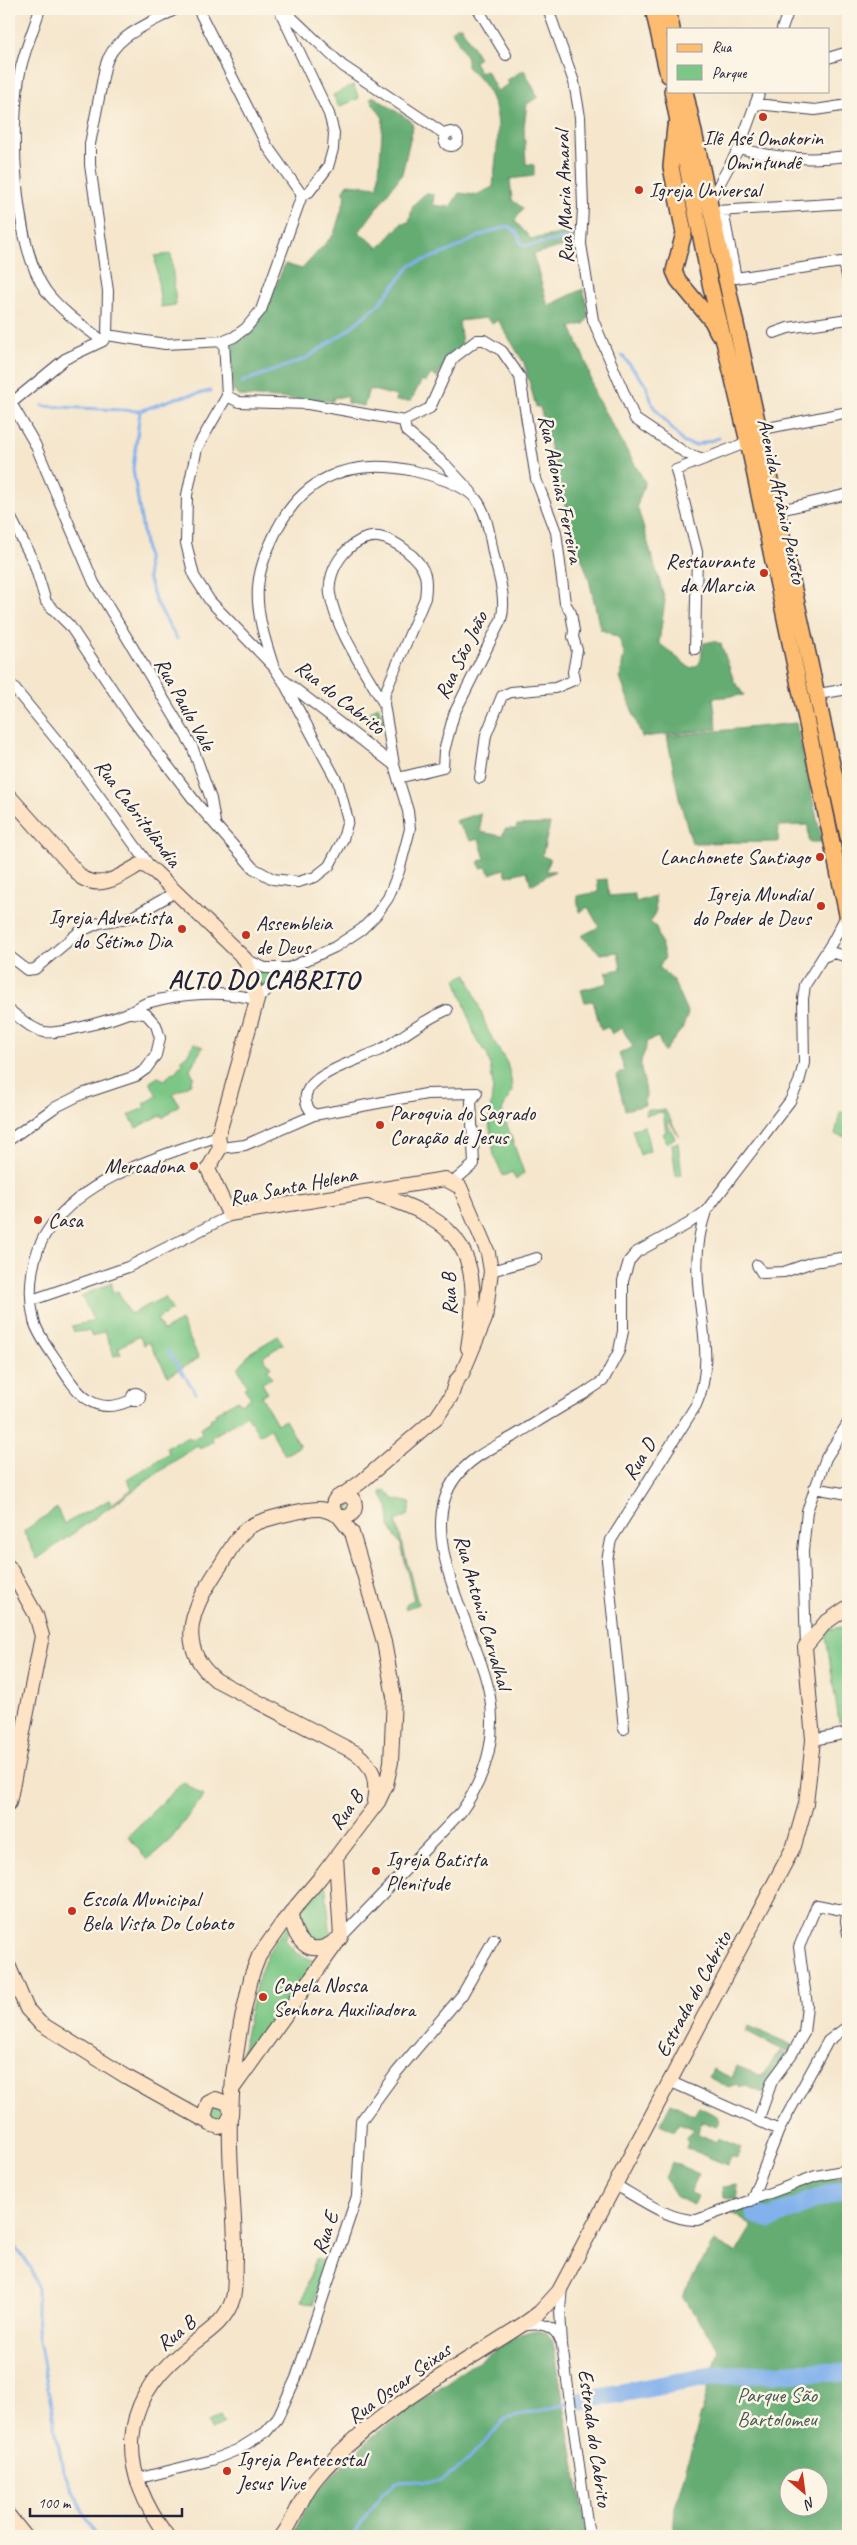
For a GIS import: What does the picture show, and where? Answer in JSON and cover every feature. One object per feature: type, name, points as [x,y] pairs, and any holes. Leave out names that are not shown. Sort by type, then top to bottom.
[{"type":"main road","points":[[654,9],[667,70]]},
{"type":"main road","points":[[668,9],[672,28]]},
{"type":"main road","name":"Avenida Afrânio Peixoto","points":[[672,92],[710,283],[748,442],[848,914]]},
{"type":"main road","name":"Avenida Afrânio Peixoto","points":[[685,92],[730,274],[758,430],[818,694],[848,837]]},
{"type":"main road","points":[[677,113],[671,167],[684,233],[674,271],[712,321],[727,348]]},
{"type":"main road","points":[[685,286],[695,289],[730,274]]},
{"type":"street","points":[[40,9],[21,68],[14,124],[22,230],[38,278],[46,290],[70,316],[105,338],[165,344],[224,341],[234,337],[246,328],[261,310],[302,195],[309,192],[328,167],[333,149],[334,133],[329,114],[278,9]]},
{"type":"street","points":[[105,338],[108,291],[90,165],[90,144],[105,67],[108,55],[121,40],[176,9]]},
{"type":"street","points":[[198,9],[266,146],[302,195]]},
{"type":"street","points":[[283,9],[343,66],[446,135]]},
{"type":"street","points":[[478,9],[506,55]]},
{"type":"street","name":"Rua Maria Amaral","points":[[548,9],[574,82],[580,117],[583,207],[580,244],[594,320],[632,414],[638,422],[687,454],[704,459]]},
{"type":"street","points":[[782,28],[789,9]]},
{"type":"street","points":[[830,57],[848,52]]},
{"type":"street","points":[[760,92],[714,209],[848,203]]},
{"type":"street","points":[[756,104],[815,110],[848,105]]},
{"type":"street","points":[[739,148],[770,156],[811,160],[848,156]]},
{"type":"street","points":[[730,274],[841,262],[844,263],[848,280]]},
{"type":"street","points":[[774,333],[788,328],[848,319]]},
{"type":"street","points":[[11,404],[65,359],[105,338]]},
{"type":"street","name":"Rua Adonias Ferreira","points":[[404,421],[430,408],[452,359],[477,340],[484,340],[502,351],[520,377],[536,478],[556,532],[564,603],[571,613],[573,636],[577,650],[573,672],[574,680],[555,688],[511,692],[502,696],[486,735],[480,778]]},
{"type":"street","points":[[224,341],[227,396],[239,402],[308,404],[404,421],[406,431],[445,464],[476,498]]},
{"type":"street","name":"Rua do Cabrito","points":[[227,396],[197,448],[188,496],[186,543],[194,576],[210,601],[273,666],[281,678],[394,765]]},
{"type":"street","name":"Rua Paulo Vale","points":[[11,404],[35,444],[94,584],[192,746],[211,799],[215,822]]},
{"type":"street","points":[[758,430],[848,412]]},
{"type":"street","points":[[695,649],[697,552],[675,474],[678,468],[748,442]]},
{"type":"street","points":[[273,666],[264,637],[258,598],[259,573],[284,516],[312,485],[341,472],[395,468],[443,479],[476,498]]},
{"type":"street","points":[[776,511],[848,494]]},
{"type":"street","name":"Rua São João","points":[[398,778],[442,767],[444,751],[454,714],[496,634],[502,615],[498,574],[485,520],[476,498]]},
{"type":"street","name":"Rua Paulo Vale","points":[[9,514],[34,563],[46,602],[70,626],[132,719],[197,804],[215,822]]},
{"type":"street","points":[[245,959],[264,968],[289,968],[318,956],[344,942],[370,922],[385,902],[399,871],[410,829],[408,811],[394,765],[384,704],[387,688],[419,614],[427,585],[420,564],[397,545],[379,537],[367,538],[356,543],[342,555],[332,572],[330,592],[348,641],[384,704]]},
{"type":"street","points":[[215,822],[248,864],[267,877],[287,881],[304,881],[320,874],[329,866],[343,840],[348,820],[338,783],[281,678]]},
{"type":"street","name":"Rua Cabritolândia","points":[[9,682],[73,760],[155,872],[174,893],[245,959]]},
{"type":"street","points":[[818,694],[848,689]]},
{"type":"street","points":[[9,796],[77,874],[86,881],[96,884],[106,882],[141,864],[155,872]]},
{"type":"street","points":[[9,956],[27,970],[35,968],[80,932],[99,923],[132,916],[174,893]]},
{"type":"street","name":"Rua Antonio Carvalhal","points":[[341,1937],[461,1812],[476,1790],[486,1764],[492,1720],[489,1691],[440,1536],[442,1509],[450,1485],[475,1456],[582,1395],[602,1381],[616,1359],[621,1344],[623,1281],[629,1261],[637,1252],[688,1224],[706,1211],[770,1129],[795,1092],[804,1062],[804,991],[848,914]]},
{"type":"street","points":[[823,957],[834,953],[848,957]]},
{"type":"street","points":[[245,959],[257,1000]]},
{"type":"street","points":[[231,1215],[227,1212],[208,1171],[219,1142],[257,1000],[289,968]]},
{"type":"street","points":[[9,1010],[36,1028],[53,1033],[129,1013],[148,1003],[201,995],[243,996],[257,1000]]},
{"type":"street","points":[[314,1115],[308,1108],[305,1100],[318,1078],[378,1051],[447,1010]]},
{"type":"street","points":[[9,1140],[54,1108],[82,1094],[136,1076],[149,1066],[159,1047],[158,1029],[146,1014],[129,1013]]},
{"type":"street","points":[[133,1399],[120,1406],[102,1407],[86,1398],[74,1387],[34,1320],[32,1300],[33,1274],[37,1248],[51,1226],[78,1199],[130,1168],[219,1142],[245,1145],[314,1115],[395,1099],[448,1092],[477,1093],[471,1101],[475,1159],[473,1165],[453,1182]]},
{"type":"street","name":"Rua Santa Helena","points":[[32,1300],[128,1267],[231,1215],[445,1180],[453,1182]]},
{"type":"street","name":"Rua B","points":[[320,1509],[361,1482],[437,1417],[451,1396],[485,1318],[491,1271],[480,1233],[460,1187],[453,1182]]},
{"type":"street","name":"Rua B","points":[[368,1192],[415,1208],[445,1226],[454,1235],[468,1260],[472,1277],[472,1300],[465,1364]]},
{"type":"street","name":"Rua D","points":[[624,1729],[607,1560],[608,1549],[611,1540],[696,1405],[703,1387],[705,1354],[698,1262],[699,1236],[706,1211]]},
{"type":"street","points":[[491,1271],[537,1258]]},
{"type":"street","points":[[757,1265],[762,1273],[784,1272],[813,1262],[848,1258]]},
{"type":"street","points":[[472,1300],[488,1302]]},
{"type":"street","name":"Estrada do Cabrito","points":[[589,2536],[562,2346],[560,2310],[562,2285],[794,1846],[806,1804],[814,1740],[806,1647],[804,1528],[814,1488],[826,1458],[848,1423]]},
{"type":"street","points":[[361,1482],[350,1515],[338,1515],[320,1509],[262,1522],[246,1530],[205,1589],[190,1626],[192,1647],[202,1665],[216,1680],[356,1753],[370,1765],[376,1782],[372,1811]]},
{"type":"street","points":[[814,1488],[848,1494]]},
{"type":"street","points":[[338,1515],[333,1507],[338,1497],[350,1498],[354,1507],[352,1533]]},
{"type":"street","name":"Rua B","points":[[167,2536],[151,2513],[136,2478],[130,2445],[147,2390],[174,2359],[218,2323],[228,2311],[234,2295],[235,2237],[230,2150],[231,2091],[241,2023],[252,1974],[264,1947],[372,1811],[383,1793],[391,1762],[394,1697],[384,1642],[352,1533],[338,1515]]},
{"type":"street","points":[[9,1567],[36,1615],[42,1636],[9,1803]]},
{"type":"street","points":[[806,1647],[825,1623],[848,1607]]},
{"type":"street","points":[[814,1740],[848,1733]]},
{"type":"street","points":[[176,2104],[192,2106],[214,2100],[231,2091],[341,1937],[336,1858]]},
{"type":"street","points":[[758,2121],[772,2081],[792,2054],[804,2032],[807,2005],[799,1947],[817,1905],[848,1909],[848,1934]]},
{"type":"street","points":[[291,1912],[294,1932],[307,1946],[327,1947],[341,1937]]},
{"type":"street","points":[[340,1912],[348,1922],[358,1919]]},
{"type":"street","name":"Rua E","points":[[136,2478],[206,2461],[237,2450],[266,2432],[276,2419],[296,2378],[357,2196],[361,2121],[396,2073],[462,1995],[494,1939]]},
{"type":"street","points":[[9,1967],[27,2009],[40,2023],[208,2123],[223,2126],[231,2115],[227,2103],[214,2100]]},
{"type":"street","points":[[751,2200],[779,2130],[828,2041],[848,2026]]},
{"type":"street","points":[[669,2081],[779,2130]]},
{"type":"street","points":[[214,2100],[204,2112],[208,2123],[230,2150]]},
{"type":"street","points":[[614,2184],[686,2220],[697,2220],[816,2176],[848,2170]]},
{"type":"street","name":"Rua Oscar Seixas","points":[[282,2536],[317,2477],[362,2433],[430,2383],[540,2312],[562,2285]]},
{"type":"street","name":"Estrada do Cabrito","points":[[519,2327],[539,2324],[548,2326],[557,2333],[562,2346]]},
{"type":"street","points":[[9,2516],[25,2536]]},
{"type":"green space","points":[[461,26],[479,58],[474,62],[480,72],[486,70],[497,91],[509,84],[507,80],[524,70],[538,97],[527,104],[524,127],[526,164],[534,165],[534,176],[510,179],[512,200],[523,208],[515,221],[531,239],[571,232],[573,244],[533,254],[548,306],[583,289],[589,316],[584,324],[571,327],[587,365],[595,395],[645,482],[637,506],[665,600],[659,643],[690,668],[695,667],[700,662],[704,643],[714,641],[721,644],[734,681],[744,695],[713,698],[717,729],[642,737],[620,678],[624,653],[619,638],[600,629],[589,579],[570,526],[540,407],[536,407],[524,363],[498,320],[492,324],[486,318],[459,321],[462,344],[445,362],[437,378],[431,374],[426,382],[422,380],[411,401],[396,401],[396,396],[369,389],[364,406],[347,403],[347,396],[333,398],[333,401],[238,396],[233,390],[231,346],[250,331],[258,321],[285,264],[302,269],[334,234],[346,195],[343,192],[348,184],[378,187],[383,118],[370,99],[373,96],[411,121],[413,127],[402,174],[359,232],[379,248],[402,223],[409,222],[413,205],[426,193],[434,195],[433,205],[450,207],[459,193],[476,195],[493,187],[498,122],[490,94],[481,80],[467,67],[467,58],[452,31],[456,27]]},
{"type":"green space","points":[[353,85],[359,98],[339,107],[333,95]]},
{"type":"green space","points":[[171,254],[176,305],[161,307],[155,256]]},
{"type":"green space","points":[[378,706],[386,728],[378,732],[368,714]]},
{"type":"green space","points":[[796,723],[822,842],[809,842],[808,825],[779,826],[778,842],[692,843],[679,798],[667,736]]},
{"type":"green space","points":[[480,813],[481,832],[502,836],[505,829],[516,829],[517,825],[550,824],[542,856],[550,859],[546,871],[555,871],[531,885],[527,871],[507,876],[504,869],[490,874],[486,867],[481,868],[478,862],[485,859],[479,839],[471,841],[455,821]]},
{"type":"green space","points":[[607,879],[609,896],[634,894],[636,902],[655,896],[656,913],[650,922],[656,927],[665,957],[659,968],[673,980],[688,1014],[682,1029],[664,1052],[658,1037],[646,1042],[641,1061],[646,1092],[645,1105],[625,1110],[616,1075],[625,1071],[619,1054],[633,1047],[622,1028],[612,1034],[608,1027],[601,1030],[593,1001],[585,1002],[581,990],[608,983],[606,972],[621,969],[618,952],[601,954],[581,936],[599,927],[588,907],[579,912],[577,896],[599,892],[597,880]]},
{"type":"green space","points":[[255,969],[278,973],[258,993]]},
{"type":"green space","points":[[467,974],[488,1031],[507,1063],[511,1079],[512,1091],[502,1111],[524,1173],[516,1180],[512,1172],[503,1176],[494,1155],[489,1122],[493,1086],[490,1063],[487,1054],[476,1039],[456,979]]},
{"type":"green space","points":[[194,1043],[203,1047],[190,1069],[194,1078],[191,1080],[192,1083],[173,1094],[179,1105],[163,1118],[161,1115],[136,1128],[129,1115],[146,1107],[144,1104],[157,1096],[150,1082],[158,1077],[165,1080],[172,1072],[174,1073],[183,1063],[181,1061],[184,1056],[186,1057]]},
{"type":"green space","points":[[646,1110],[665,1110],[679,1136],[669,1121],[667,1123],[675,1138],[667,1143],[662,1134],[666,1132],[663,1112],[646,1115]]},
{"type":"green space","points":[[840,1112],[848,1113],[847,1137],[835,1135]]},
{"type":"green space","points":[[645,1126],[650,1151],[640,1155],[632,1129]]},
{"type":"green space","points":[[678,1143],[682,1175],[676,1176],[672,1144]]},
{"type":"green space","points":[[112,1283],[112,1293],[118,1291],[130,1314],[165,1297],[172,1310],[157,1319],[163,1331],[181,1321],[199,1358],[168,1376],[149,1342],[144,1345],[139,1336],[118,1348],[121,1354],[114,1356],[105,1331],[92,1337],[89,1331],[74,1332],[72,1326],[94,1321],[81,1296]]},
{"type":"green space","points":[[278,1336],[283,1344],[263,1357],[271,1367],[267,1369],[272,1378],[262,1383],[267,1392],[261,1396],[277,1424],[285,1420],[300,1446],[285,1455],[270,1429],[259,1435],[247,1415],[212,1437],[213,1441],[200,1449],[197,1445],[37,1559],[24,1531],[57,1508],[64,1524],[109,1500],[112,1504],[132,1489],[127,1480],[169,1453],[166,1447],[189,1437],[191,1440],[202,1434],[200,1428],[216,1416],[215,1413],[238,1400],[241,1404],[251,1398],[244,1388],[247,1386],[238,1368],[251,1352]]},
{"type":"green space","points":[[386,1491],[394,1499],[411,1503],[408,1515],[396,1521],[418,1604],[405,1609],[407,1603],[414,1600],[401,1545],[389,1526],[390,1512],[381,1492]]},
{"type":"green space","points":[[341,1499],[347,1499],[351,1506],[347,1513],[341,1513],[337,1509],[337,1503]]},
{"type":"green space","points":[[848,1626],[848,1720],[839,1722],[825,1630]]},
{"type":"green space","points":[[183,1782],[203,1796],[171,1839],[147,1860],[128,1836]]},
{"type":"green space","points":[[325,1882],[331,1936],[324,1941],[315,1942],[294,1926],[284,1939],[296,1953],[315,1961],[240,2069],[251,2005],[266,1959],[273,1944]]},
{"type":"green space","points":[[749,2026],[792,2045],[788,2053],[746,2031]]},
{"type":"green space","points":[[780,2051],[788,2056],[766,2094],[743,2085],[739,2087],[737,2084],[728,2087],[709,2077],[713,2069],[732,2078],[737,2066],[762,2076]]},
{"type":"green space","points":[[671,2103],[694,2115],[699,2107],[717,2116],[719,2121],[716,2127],[701,2121],[699,2134],[716,2142],[718,2138],[741,2147],[737,2158],[731,2156],[727,2165],[686,2148],[688,2142],[685,2139],[694,2129],[679,2123],[674,2131],[660,2124]]},
{"type":"green space","points":[[214,2106],[221,2106],[225,2113],[222,2120],[214,2120],[210,2112]]},
{"type":"green space","points":[[672,2162],[699,2174],[690,2193],[697,2196],[693,2205],[677,2197],[665,2178]]},
{"type":"green space","name":"Parque São Bartolomeu","points":[[848,2175],[848,2536],[673,2536],[675,2507],[719,2350],[682,2296],[714,2241],[736,2253],[752,2226],[732,2213],[816,2181]]},
{"type":"green space","points":[[736,2185],[738,2199],[724,2197],[723,2187]]},
{"type":"green space","points":[[316,2258],[328,2262],[313,2304],[302,2301]]},
{"type":"green space","points":[[535,2330],[547,2333],[553,2342],[587,2536],[292,2536],[312,2496],[374,2435],[457,2375],[516,2336]]},
{"type":"green space","points":[[220,2416],[224,2423],[211,2430],[208,2422]]},
{"type":"waterway","points":[[242,382],[305,359],[344,333],[379,304],[411,265],[447,252],[484,234],[508,226],[517,232],[521,243],[525,246],[575,237]]},
{"type":"waterway","points":[[622,355],[646,385],[653,406],[684,443],[696,445],[719,438]]},
{"type":"waterway","points":[[42,406],[140,411],[176,398],[211,391]]},
{"type":"waterway","points":[[140,411],[133,469],[147,557],[148,577],[156,602],[177,639]]},
{"type":"waterway","points":[[167,1350],[196,1393]]},
{"type":"waterway","points":[[755,2214],[771,2219],[807,2202],[848,2188]]},
{"type":"waterway","points":[[9,2239],[31,2268],[37,2286],[37,2329],[63,2470],[95,2536]]},
{"type":"waterway","points":[[583,2400],[712,2376],[812,2372],[848,2373]]},
{"type":"waterway","points":[[352,2536],[382,2494],[396,2482],[442,2480],[466,2462],[505,2419],[583,2400]]},
{"type":"place","name":"Ilê Asé Omokorin Omintundê","points":[[763,117]]},
{"type":"place","name":"Igreja Universal","points":[[639,190]]},
{"type":"place","name":"Restaurante da Marcia","points":[[764,573]]},
{"type":"place","name":"Lanchonete Santiago","points":[[820,857]]},
{"type":"place","name":"Igreja Mundial do Poder de Deus","points":[[821,906]]},
{"type":"place","name":"Igreja Adventista do Sétimo Dia","points":[[182,929]]},
{"type":"place","name":"Assembleia de Deus","points":[[246,935]]},
{"type":"place","name":"Paroquia do Sagrado Coração de Jesus","points":[[380,1125]]},
{"type":"place","name":"Mercadona","points":[[194,1166]]},
{"type":"place","name":"Casa","points":[[38,1220]]},
{"type":"place","name":"Igreja Batista Plenitude","points":[[376,1871]]},
{"type":"place","name":"Escola Municipal Bela Vista Do Lobato","points":[[72,1911]]},
{"type":"place","name":"Capela Nossa Senhora Auxiliadora","points":[[263,1997]]},
{"type":"place","name":"Igreja Pentecostal Jesus Vive","points":[[227,2471]]},
{"type":"district","name":"ALTO DO CABRITO","points":[[264,979]]}]
